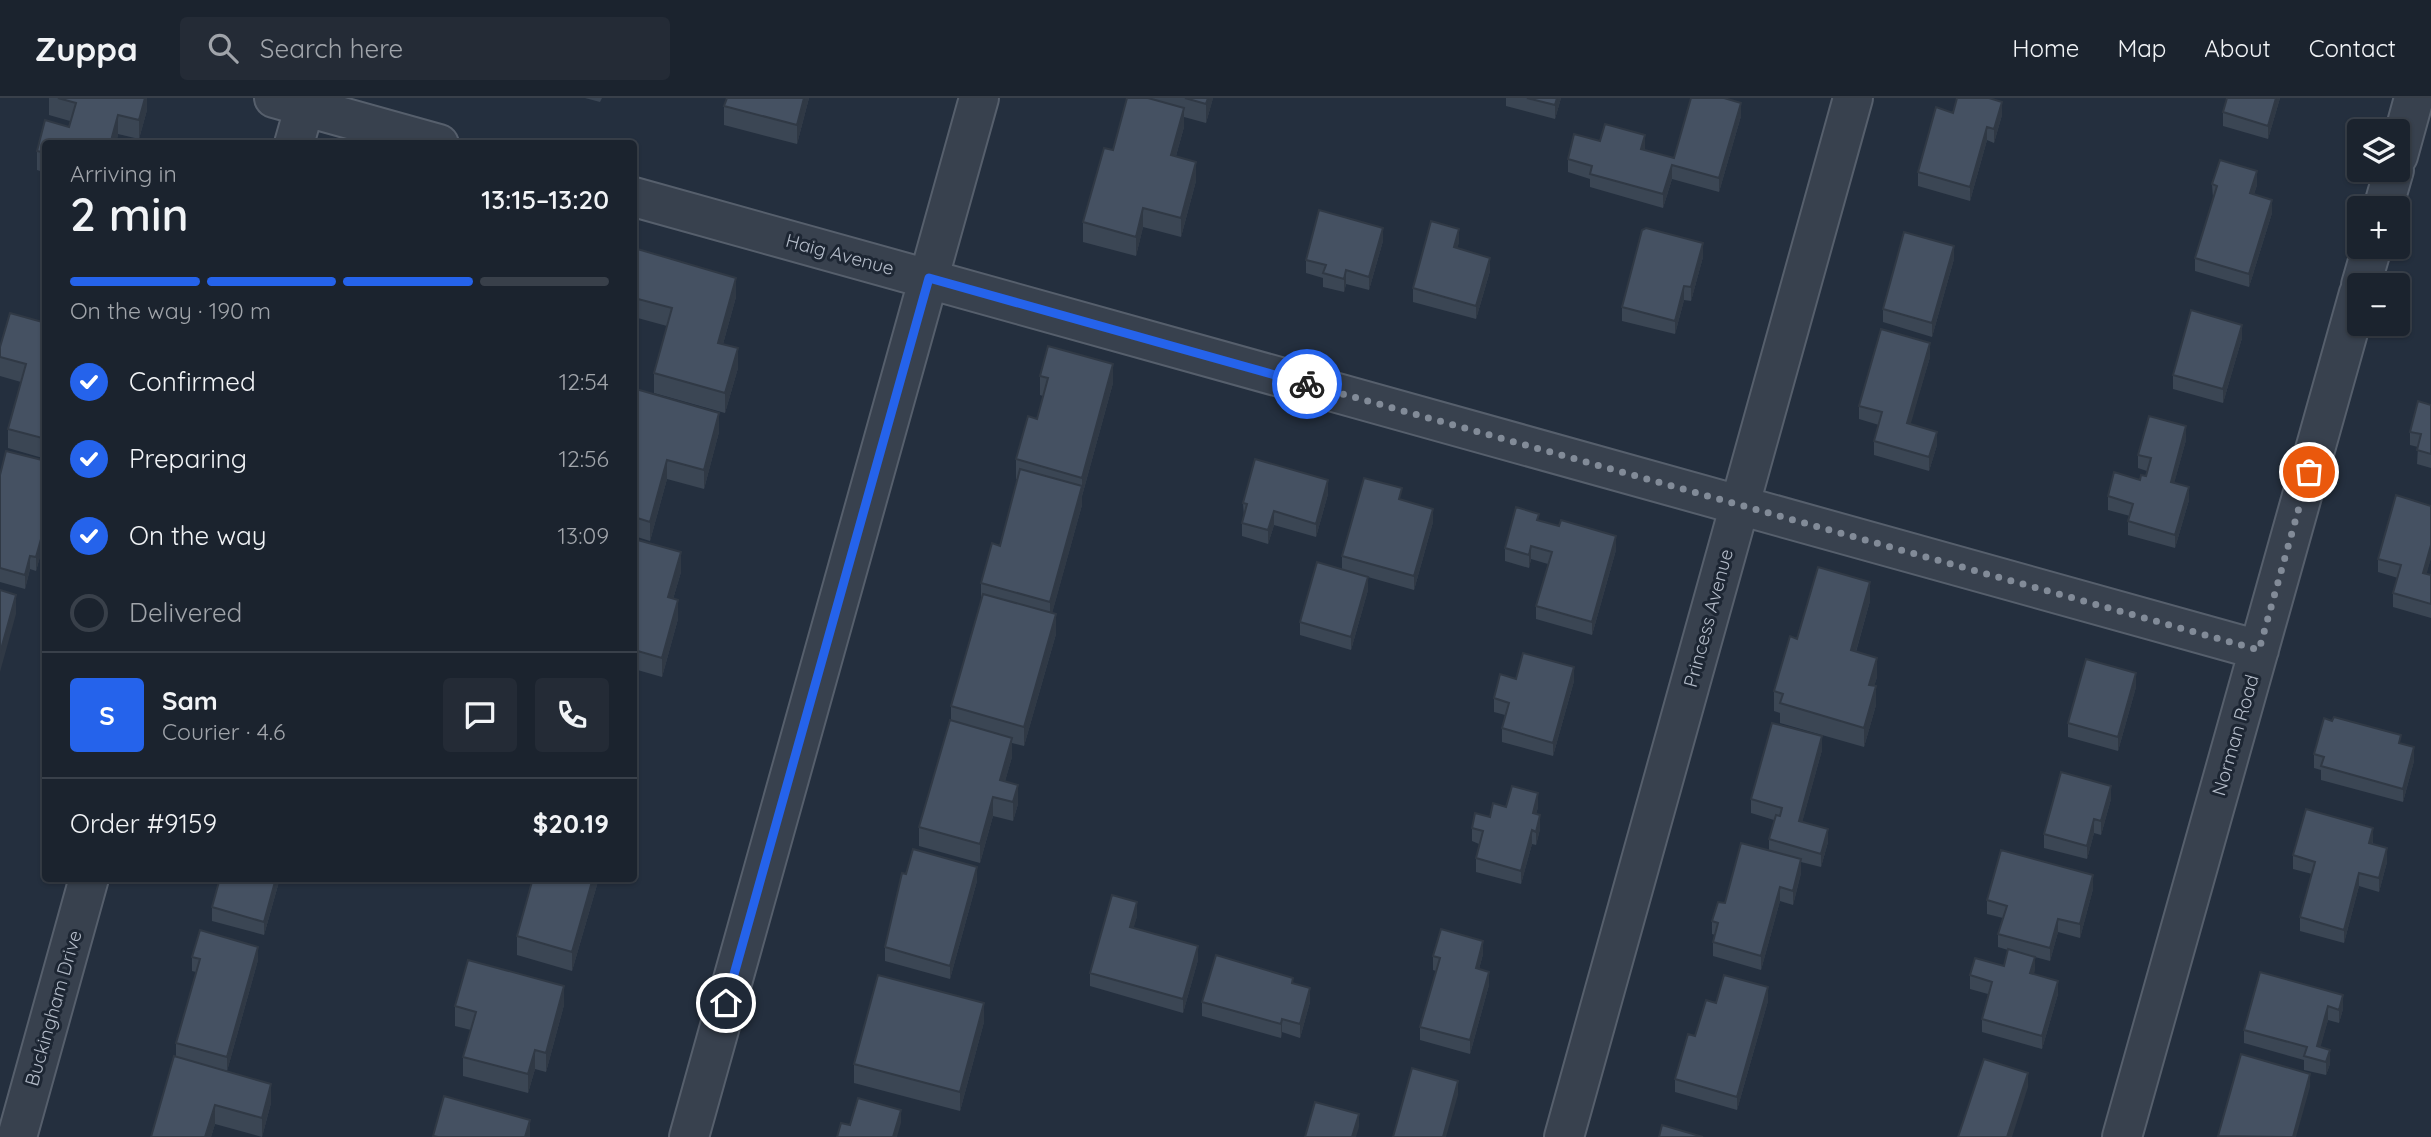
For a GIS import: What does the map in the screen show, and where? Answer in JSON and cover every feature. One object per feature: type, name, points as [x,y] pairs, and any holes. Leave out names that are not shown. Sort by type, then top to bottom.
[{"type":"street","points":[[689,1137],[979,98]]},
{"type":"street","name":"Princess Avenue","points":[[1564,1137],[1853,98]]},
{"type":"street","points":[[2408,119],[2414,98]]},
{"type":"street","points":[[294,140],[295,101],[426,140]]},
{"type":"street","name":"Haig Avenue","points":[[637,198],[2259,650]]},
{"type":"street","name":"Norman Road","points":[[2122,1137],[2347,336]]},
{"type":"street","name":"Buckingham Drive","points":[[17,1137],[88,882]]},
{"type":"building","points":[[58,98],[145,98],[139,120],[118,115],[112,137],[121,140],[42,140],[42,152],[37,151],[45,120],[69,127],[76,103]]},
{"type":"building","points":[[727,98],[804,98],[797,125],[724,106]]},
{"type":"building","points":[[1127,98],[1148,98],[1184,108],[1171,155],[1196,162],[1181,218],[1143,208],[1136,237],[1083,222],[1104,148],[1113,150]]},
{"type":"building","points":[[1185,98],[1208,98],[1206,104]]},
{"type":"building","points":[[1527,98],[1557,98],[1555,105]]},
{"type":"building","points":[[1691,98],[1724,98],[1741,103],[1719,178],[1672,165],[1663,194],[1590,174],[1592,166],[1568,159],[1574,134],[1600,141],[1605,124],[1645,135],[1641,149],[1674,158]]},
{"type":"building","points":[[1957,98],[1989,98],[2002,102],[1994,129],[1987,127],[1970,187],[1918,172],[1936,107],[1953,113]]},
{"type":"building","points":[[2227,98],[2276,98],[2268,126],[2223,112]]},
{"type":"building","points":[[2220,160],[2257,171],[2250,193],[2272,200],[2249,274],[2195,258],[2217,186],[2212,184]]},
{"type":"building","points":[[1319,210],[1383,228],[1369,277],[1346,270],[1344,279],[1323,273],[1326,265],[1306,260]]},
{"type":"building","points":[[1431,221],[1459,229],[1454,247],[1490,258],[1476,306],[1413,288]]},
{"type":"building","points":[[1646,228],[1703,243],[1691,287],[1684,286],[1675,321],[1622,307],[1642,230]]},
{"type":"building","points":[[1904,232],[1954,246],[1932,323],[1883,309]]},
{"type":"building","points":[[637,249],[736,278],[718,343],[738,348],[725,393],[654,373],[672,308],[637,299]]},
{"type":"building","points":[[2191,310],[2242,325],[2223,389],[2173,375]]},
{"type":"building","points":[[10,313],[42,322],[42,438],[8,429],[26,364],[0,357],[0,347]]},
{"type":"building","points":[[1881,329],[1930,343],[1907,423],[1937,432],[1929,457],[1874,441],[1882,412],[1859,406]]},
{"type":"building","points":[[1048,346],[1113,364],[1082,478],[1016,459],[1028,416],[1037,419],[1048,378],[1040,376]]},
{"type":"building","points":[[637,389],[719,413],[704,470],[667,460],[650,522],[637,518]]},
{"type":"building","points":[[2418,401],[2431,405],[2431,454],[2417,450],[2421,434],[2410,432]]},
{"type":"building","points":[[2149,416],[2186,426],[2171,482],[2189,487],[2175,535],[2128,521],[2133,504],[2108,496],[2114,472],[2140,480],[2141,475],[2146,476],[2151,458],[2138,455]]},
{"type":"building","points":[[6,451],[42,460],[42,535],[36,557],[30,556],[25,575],[0,568],[0,475]]},
{"type":"building","points":[[1255,459],[1328,480],[1316,524],[1274,511],[1268,530],[1242,523],[1247,504],[1243,503]]},
{"type":"building","points":[[1020,469],[1082,486],[1050,602],[981,583],[992,543],[1000,546]]},
{"type":"building","points":[[1364,478],[1402,488],[1399,499],[1433,509],[1414,576],[1342,556]]},
{"type":"building","points":[[2396,495],[2431,506],[2431,545],[2423,573],[2431,575],[2431,604],[2393,593],[2401,565],[2378,559]]},
{"type":"building","points":[[1516,507],[1539,514],[1537,520],[1559,526],[1561,520],[1616,536],[1592,622],[1536,606],[1552,552],[1531,546],[1529,555],[1505,548]]},
{"type":"building","points":[[637,540],[681,552],[668,597],[678,600],[662,658],[637,651]]},
{"type":"building","points":[[1317,562],[1368,577],[1351,637],[1300,622]]},
{"type":"building","points":[[1818,567],[1870,582],[1851,650],[1877,658],[1869,685],[1876,686],[1864,728],[1780,703],[1783,694],[1774,691],[1790,636],[1797,639]]},
{"type":"building","points":[[0,590],[16,595],[0,653]]},
{"type":"building","points":[[983,594],[1056,614],[1024,727],[951,706]]},
{"type":"building","points":[[1523,653],[1574,667],[1553,743],[1502,728],[1509,703],[1494,698],[1500,674],[1516,679]]},
{"type":"building","points":[[2086,659],[2136,673],[2118,737],[2068,723]]},
{"type":"building","points":[[2334,717],[2401,735],[2399,743],[2414,747],[2403,789],[2321,766],[2324,757],[2314,754],[2324,718],[2332,721]]},
{"type":"building","points":[[950,720],[1012,738],[1000,780],[1018,785],[1013,802],[993,797],[980,844],[919,827]]},
{"type":"building","points":[[1772,723],[1822,736],[1799,821],[1828,829],[1821,854],[1769,839],[1776,815],[1780,816],[1782,808],[1751,799]]},
{"type":"building","points":[[2061,772],[2111,786],[2101,821],[2094,819],[2087,846],[2044,834]]},
{"type":"building","points":[[1512,786],[1538,793],[1533,813],[1540,815],[1536,832],[1532,830],[1521,871],[1476,858],[1483,831],[1472,828],[1475,813],[1490,817],[1493,803],[1506,807]]},
{"type":"building","points":[[2306,809],[2373,828],[2369,843],[2387,848],[2379,878],[2359,873],[2344,930],[2300,917],[2315,862],[2293,855]]},
{"type":"building","points":[[1741,843],[1801,859],[1793,891],[1780,887],[1761,956],[1713,942],[1718,923],[1712,921],[1718,902],[1725,903]]},
{"type":"building","points":[[913,849],[977,867],[950,966],[885,947],[902,873],[906,874]]},
{"type":"building","points":[[2001,850],[2093,875],[2080,924],[2058,919],[2050,948],[1998,934],[2007,906],[1987,900]]},
{"type":"building","points":[[219,882],[275,882],[264,922],[212,907]]},
{"type":"building","points":[[532,882],[592,882],[572,952],[517,936]]},
{"type":"building","points":[[1112,895],[1137,902],[1130,927],[1198,946],[1183,999],[1090,973]]},
{"type":"building","points":[[1441,929],[1483,941],[1476,968],[1489,972],[1470,1040],[1420,1027],[1440,958],[1433,956]]},
{"type":"building","points":[[200,930],[258,947],[227,1057],[176,1043],[200,959],[192,957]]},
{"type":"building","points":[[2008,949],[2035,957],[2030,973],[2058,981],[2042,1036],[1982,1019],[1992,982],[1970,975],[1975,958],[2004,966]]},
{"type":"building","points":[[1216,955],[1293,978],[1292,983],[1310,988],[1300,1024],[1282,1019],[1281,1024],[1202,1002]]},
{"type":"building","points":[[468,960],[564,986],[546,1053],[535,1050],[528,1074],[463,1057],[476,1012],[455,1006]]},
{"type":"building","points":[[2260,972],[2343,995],[2339,1010],[2328,1006],[2317,1046],[2330,1050],[2326,1062],[2304,1056],[2307,1047],[2244,1030]]},
{"type":"building","points":[[878,975],[984,1003],[960,1092],[854,1064]]},
{"type":"building","points":[[1724,975],[1768,987],[1737,1097],[1675,1079],[1688,1034],[1695,1036],[1706,1000],[1716,1003]]},
{"type":"building","points":[[2241,1054],[2310,1074],[2293,1137],[2218,1136]]},
{"type":"building","points":[[174,1056],[271,1084],[262,1118],[215,1105],[205,1137],[151,1137]]},
{"type":"building","points":[[1984,1059],[2028,1073],[2007,1137],[1958,1137]]},
{"type":"building","points":[[1412,1068],[1458,1081],[1443,1137],[1393,1137]]},
{"type":"building","points":[[444,1096],[530,1120],[525,1137],[433,1136]]},
{"type":"building","points":[[858,1098],[901,1110],[893,1137],[837,1137],[841,1123],[850,1125]]},
{"type":"building","points":[[1315,1102],[1359,1114],[1352,1137],[1305,1137]]},
{"type":"building","points":[[1662,1125],[1703,1137],[1659,1137]]},
{"type":"way so far","points":[[1307,384],[2259,650],[2309,472]]},
{"type":"route","points":[[726,1003],[929,278],[1307,384]]}]
